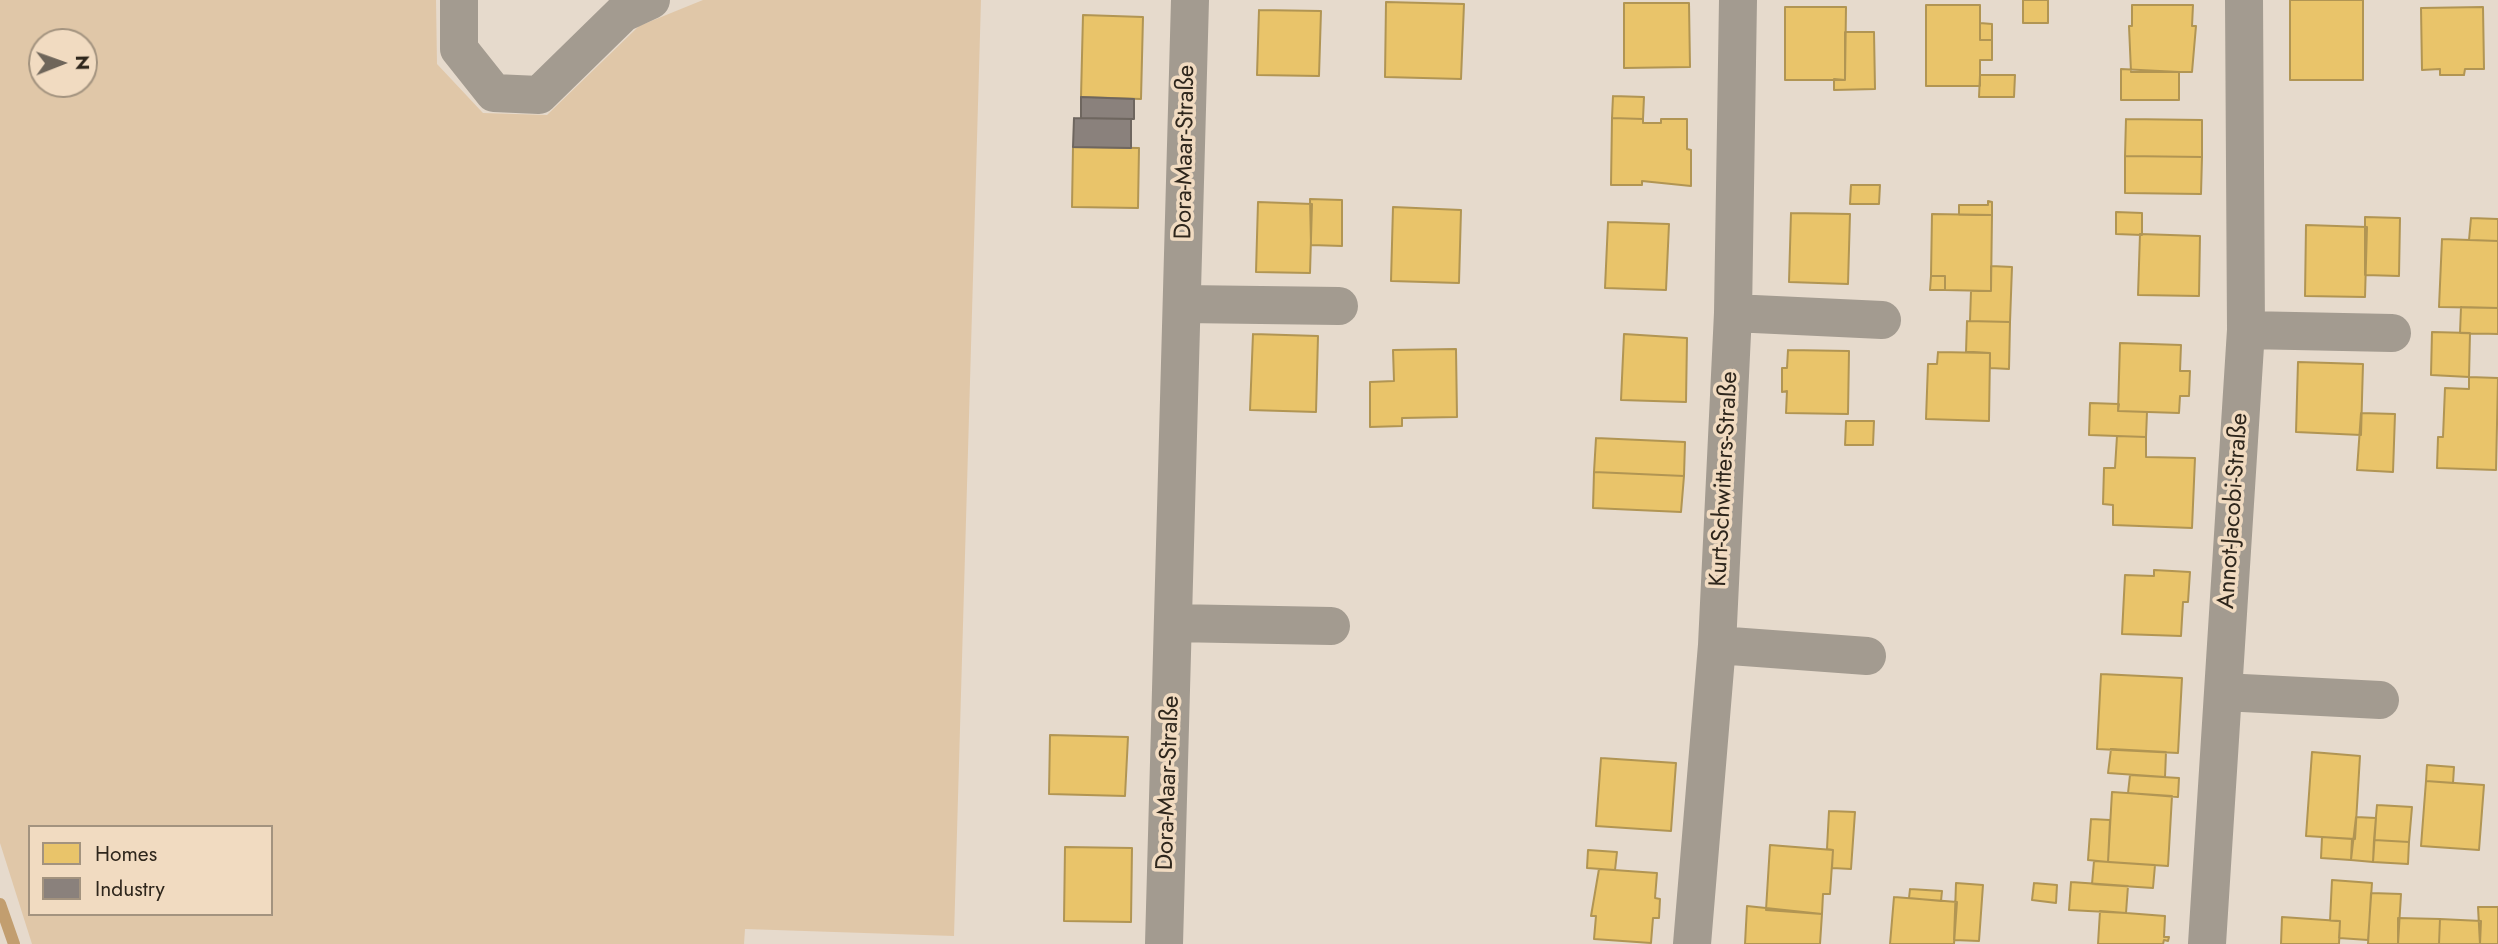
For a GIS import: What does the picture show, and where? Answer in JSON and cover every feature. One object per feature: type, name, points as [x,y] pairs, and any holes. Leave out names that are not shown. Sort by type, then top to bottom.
[{"type":"street","points":[[459,0],[459,49],[494,93],[539,95],[624,13],[652,0]]},
{"type":"street","name":"Dora-Maar-Straße","points":[[1164,944],[1190,0]]},
{"type":"street","name":"Kurt-Schwitters-Straße","points":[[1692,944],[1717,645],[1733,313],[1738,0]]},
{"type":"street","name":"Annot-Jacobi-Straße","points":[[2207,944],[2246,330],[2244,0]]},
{"type":"street","points":[[1183,304],[1339,306]]},
{"type":"street","points":[[1733,313],[1882,320]]},
{"type":"street","points":[[2246,330],[2392,333]]},
{"type":"street","points":[[1173,623],[1331,626]]},
{"type":"street","points":[[1717,645],[1867,656]]},
{"type":"street","points":[[2223,692],[2380,700]]},
{"type":"shaded area","points":[[0,0],[436,0],[437,64],[483,113],[547,115],[639,26],[703,0],[981,0],[954,936],[745,929],[744,944],[32,944],[0,843]]},
{"type":"building: Homes","points":[[2023,0],[2048,0],[2048,23],[2023,23]]},
{"type":"building: Homes","points":[[2290,0],[2363,0],[2363,80],[2290,80]]},
{"type":"building: Homes","points":[[1386,2],[1464,4],[1461,79],[1385,77]]},
{"type":"building: Homes","points":[[1624,3],[1689,3],[1690,67],[1624,68]]},
{"type":"building: Homes","points":[[1926,5],[1980,5],[1980,40],[1992,40],[1992,60],[1980,60],[1980,86],[1926,86]]},
{"type":"building: Homes","points":[[2132,5],[2193,5],[2192,26],[2196,26],[2192,72],[2131,72],[2129,26],[2132,26]]},
{"type":"building: Homes","points":[[1785,7],[1846,7],[1845,80],[1785,80]]},
{"type":"building: Homes","points":[[2483,7],[2484,69],[2465,69],[2464,75],[2440,75],[2440,69],[2422,70],[2421,8]]},
{"type":"building: Homes","points":[[1259,10],[1321,11],[1319,76],[1257,75]]},
{"type":"building: Homes","points":[[1083,15],[1143,17],[1141,99],[1081,97]]},
{"type":"building: Homes","points":[[1980,23],[1992,24],[1992,40],[1980,40]]},
{"type":"building: Homes","points":[[1845,32],[1874,32],[1875,89],[1834,90],[1834,79],[1845,80]]},
{"type":"building: Homes","points":[[2121,69],[2179,72],[2179,100],[2121,100]]},
{"type":"building: Homes","points":[[1980,75],[2015,75],[2014,97],[1979,97]]},
{"type":"building: Homes","points":[[1613,96],[1644,97],[1643,119],[1612,118]]},
{"type":"building: Homes","points":[[1612,118],[1643,119],[1643,123],[1661,123],[1661,119],[1687,119],[1687,149],[1691,150],[1691,186],[1642,181],[1642,185],[1611,185]]},
{"type":"building: Homes","points":[[2126,119],[2202,120],[2202,157],[2125,156]]},
{"type":"building: Homes","points":[[1073,147],[1139,148],[1138,208],[1072,207]]},
{"type":"building: Homes","points":[[2125,156],[2202,157],[2201,194],[2125,193]]},
{"type":"building: Homes","points":[[1851,185],[1880,185],[1879,204],[1850,204]]},
{"type":"building: Homes","points":[[1310,199],[1342,200],[1342,246],[1311,245]]},
{"type":"building: Homes","points":[[1988,201],[1992,202],[1992,215],[1959,215],[1959,205],[1988,205]]},
{"type":"building: Homes","points":[[1258,202],[1312,204],[1310,273],[1256,272]]},
{"type":"building: Homes","points":[[1393,207],[1461,210],[1459,283],[1391,281]]},
{"type":"building: Homes","points":[[2116,212],[2142,213],[2142,235],[2116,234]]},
{"type":"building: Homes","points":[[1791,213],[1850,214],[1848,284],[1789,282]]},
{"type":"building: Homes","points":[[1932,214],[1992,215],[1991,291],[1945,290],[1945,276],[1931,276]]},
{"type":"building: Homes","points":[[2365,217],[2400,218],[2399,276],[2365,275]]},
{"type":"building: Homes","points":[[2471,218],[2498,219],[2498,241],[2469,240]]},
{"type":"building: Homes","points":[[1608,222],[1669,224],[1666,290],[1605,288]]},
{"type":"building: Homes","points":[[2306,225],[2367,227],[2365,297],[2305,296]]},
{"type":"building: Homes","points":[[2140,234],[2200,236],[2199,296],[2138,295]]},
{"type":"building: Homes","points":[[2442,239],[2498,241],[2498,308],[2439,307]]},
{"type":"building: Homes","points":[[1991,266],[2012,267],[2010,322],[1970,321],[1971,291],[1991,291]]},
{"type":"building: Homes","points":[[1931,276],[1945,276],[1945,290],[1930,290]]},
{"type":"building: Homes","points":[[2461,307],[2498,308],[2498,334],[2460,333]]},
{"type":"building: Homes","points":[[1967,321],[2010,322],[2009,369],[1990,368],[1990,353],[1966,352]]},
{"type":"building: Homes","points":[[2432,332],[2470,333],[2469,377],[2431,375]]},
{"type":"building: Homes","points":[[1253,334],[1318,336],[1316,412],[1250,410]]},
{"type":"building: Homes","points":[[1624,334],[1687,338],[1686,402],[1621,400]]},
{"type":"building: Homes","points":[[2120,343],[2181,345],[2180,371],[2190,371],[2189,396],[2180,396],[2179,413],[2118,411]]},
{"type":"building: Homes","points":[[1456,349],[1457,417],[1402,418],[1402,426],[1370,427],[1370,382],[1394,381],[1393,350]]},
{"type":"building: Homes","points":[[1788,350],[1849,351],[1848,414],[1786,413],[1787,391],[1782,392],[1782,368],[1787,368]]},
{"type":"building: Homes","points":[[1938,352],[1990,353],[1989,421],[1926,419],[1928,364],[1937,364]]},
{"type":"building: Homes","points":[[2298,362],[2363,364],[2361,435],[2296,432]]},
{"type":"building: Homes","points":[[2469,377],[2498,378],[2496,470],[2437,468],[2438,437],[2443,437],[2445,388],[2469,389]]},
{"type":"building: Homes","points":[[2090,403],[2119,404],[2118,411],[2147,412],[2146,437],[2089,435]]},
{"type":"building: Homes","points":[[2361,413],[2395,414],[2393,472],[2357,470]]},
{"type":"building: Homes","points":[[1846,421],[1874,421],[1873,445],[1845,445]]},
{"type":"building: Homes","points":[[2117,436],[2146,437],[2146,457],[2195,458],[2192,528],[2113,525],[2113,505],[2103,504],[2104,468],[2115,468]]},
{"type":"building: Homes","points":[[1596,438],[1685,442],[1684,476],[1594,472]]},
{"type":"building: Homes","points":[[1594,472],[1684,476],[1681,512],[1593,508]]},
{"type":"building: Homes","points":[[2154,570],[2190,572],[2188,602],[2183,602],[2181,636],[2122,634],[2125,575],[2154,576]]},
{"type":"building: Homes","points":[[2101,674],[2182,678],[2178,753],[2097,749]]},
{"type":"building: Homes","points":[[1050,735],[1128,737],[1125,796],[1049,794]]},
{"type":"building: Homes","points":[[2111,749],[2166,752],[2165,777],[2108,773]]},
{"type":"building: Homes","points":[[2312,752],[2360,756],[2355,839],[2306,836]]},
{"type":"building: Homes","points":[[1601,758],[1676,763],[1671,831],[1596,826]]},
{"type":"building: Homes","points":[[2427,765],[2454,767],[2453,783],[2426,781]]},
{"type":"building: Homes","points":[[2130,775],[2179,778],[2178,797],[2128,793]]},
{"type":"building: Homes","points":[[2426,781],[2484,785],[2479,850],[2421,846]]},
{"type":"building: Homes","points":[[2112,792],[2172,796],[2168,866],[2108,862]]},
{"type":"building: Homes","points":[[2377,805],[2412,807],[2409,842],[2374,840]]},
{"type":"building: Homes","points":[[1829,811],[1855,812],[1851,869],[1832,868],[1833,850],[1827,849]]},
{"type":"building: Homes","points":[[2356,817],[2376,818],[2373,862],[2351,860]]},
{"type":"building: Homes","points":[[2091,819],[2110,820],[2108,862],[2088,860]]},
{"type":"building: Homes","points":[[2322,837],[2352,839],[2351,860],[2321,858]]},
{"type":"building: Homes","points":[[2374,840],[2409,842],[2408,864],[2373,862]]},
{"type":"building: Homes","points":[[1770,845],[1833,850],[1830,894],[1823,894],[1822,914],[1766,910]]},
{"type":"building: Homes","points":[[1065,847],[1132,848],[1131,922],[1064,921]]},
{"type":"building: Homes","points":[[1588,850],[1617,852],[1615,870],[1587,868]]},
{"type":"building: Homes","points":[[2094,861],[2155,865],[2153,888],[2092,884]]},
{"type":"building: Homes","points":[[1599,869],[1657,873],[1655,898],[1660,899],[1659,918],[1653,918],[1651,943],[1594,939],[1596,916],[1591,916]]},
{"type":"building: Homes","points":[[2332,880],[2372,883],[2368,940],[2339,938],[2340,921],[2330,921]]},
{"type":"building: Homes","points":[[2071,882],[2128,886],[2126,913],[2069,910]]},
{"type":"building: Homes","points":[[1956,883],[1983,885],[1979,941],[1954,940]]},
{"type":"building: Homes","points":[[2034,883],[2057,885],[2056,903],[2032,900]]},
{"type":"building: Homes","points":[[1910,889],[1942,891],[1941,901],[1909,898]]},
{"type":"building: Homes","points":[[2371,893],[2401,894],[2398,944],[2368,944]]},
{"type":"building: Homes","points":[[1894,897],[1957,902],[1954,944],[1890,944]]},
{"type":"building: Homes","points":[[1747,906],[1822,914],[1820,944],[1745,944]]},
{"type":"building: Homes","points":[[2478,907],[2498,907],[2498,944],[2480,944]]},
{"type":"building: Homes","points":[[2100,911],[2165,916],[2164,937],[2169,937],[2168,941],[2164,940],[2163,944],[2098,944]]},
{"type":"building: Homes","points":[[2282,917],[2340,921],[2339,944],[2281,944]]},
{"type":"building: Homes","points":[[2398,918],[2440,919],[2439,944],[2398,944]]},
{"type":"building: Homes","points":[[2440,919],[2481,921],[2480,944],[2439,944]]},
{"type":"building: Industry","points":[[1081,97],[1134,99],[1134,119],[1081,118]]},
{"type":"building: Industry","points":[[1074,118],[1131,119],[1131,148],[1073,147]]},
{"type":"waterway","points":[[0,904],[14,944]]}]
